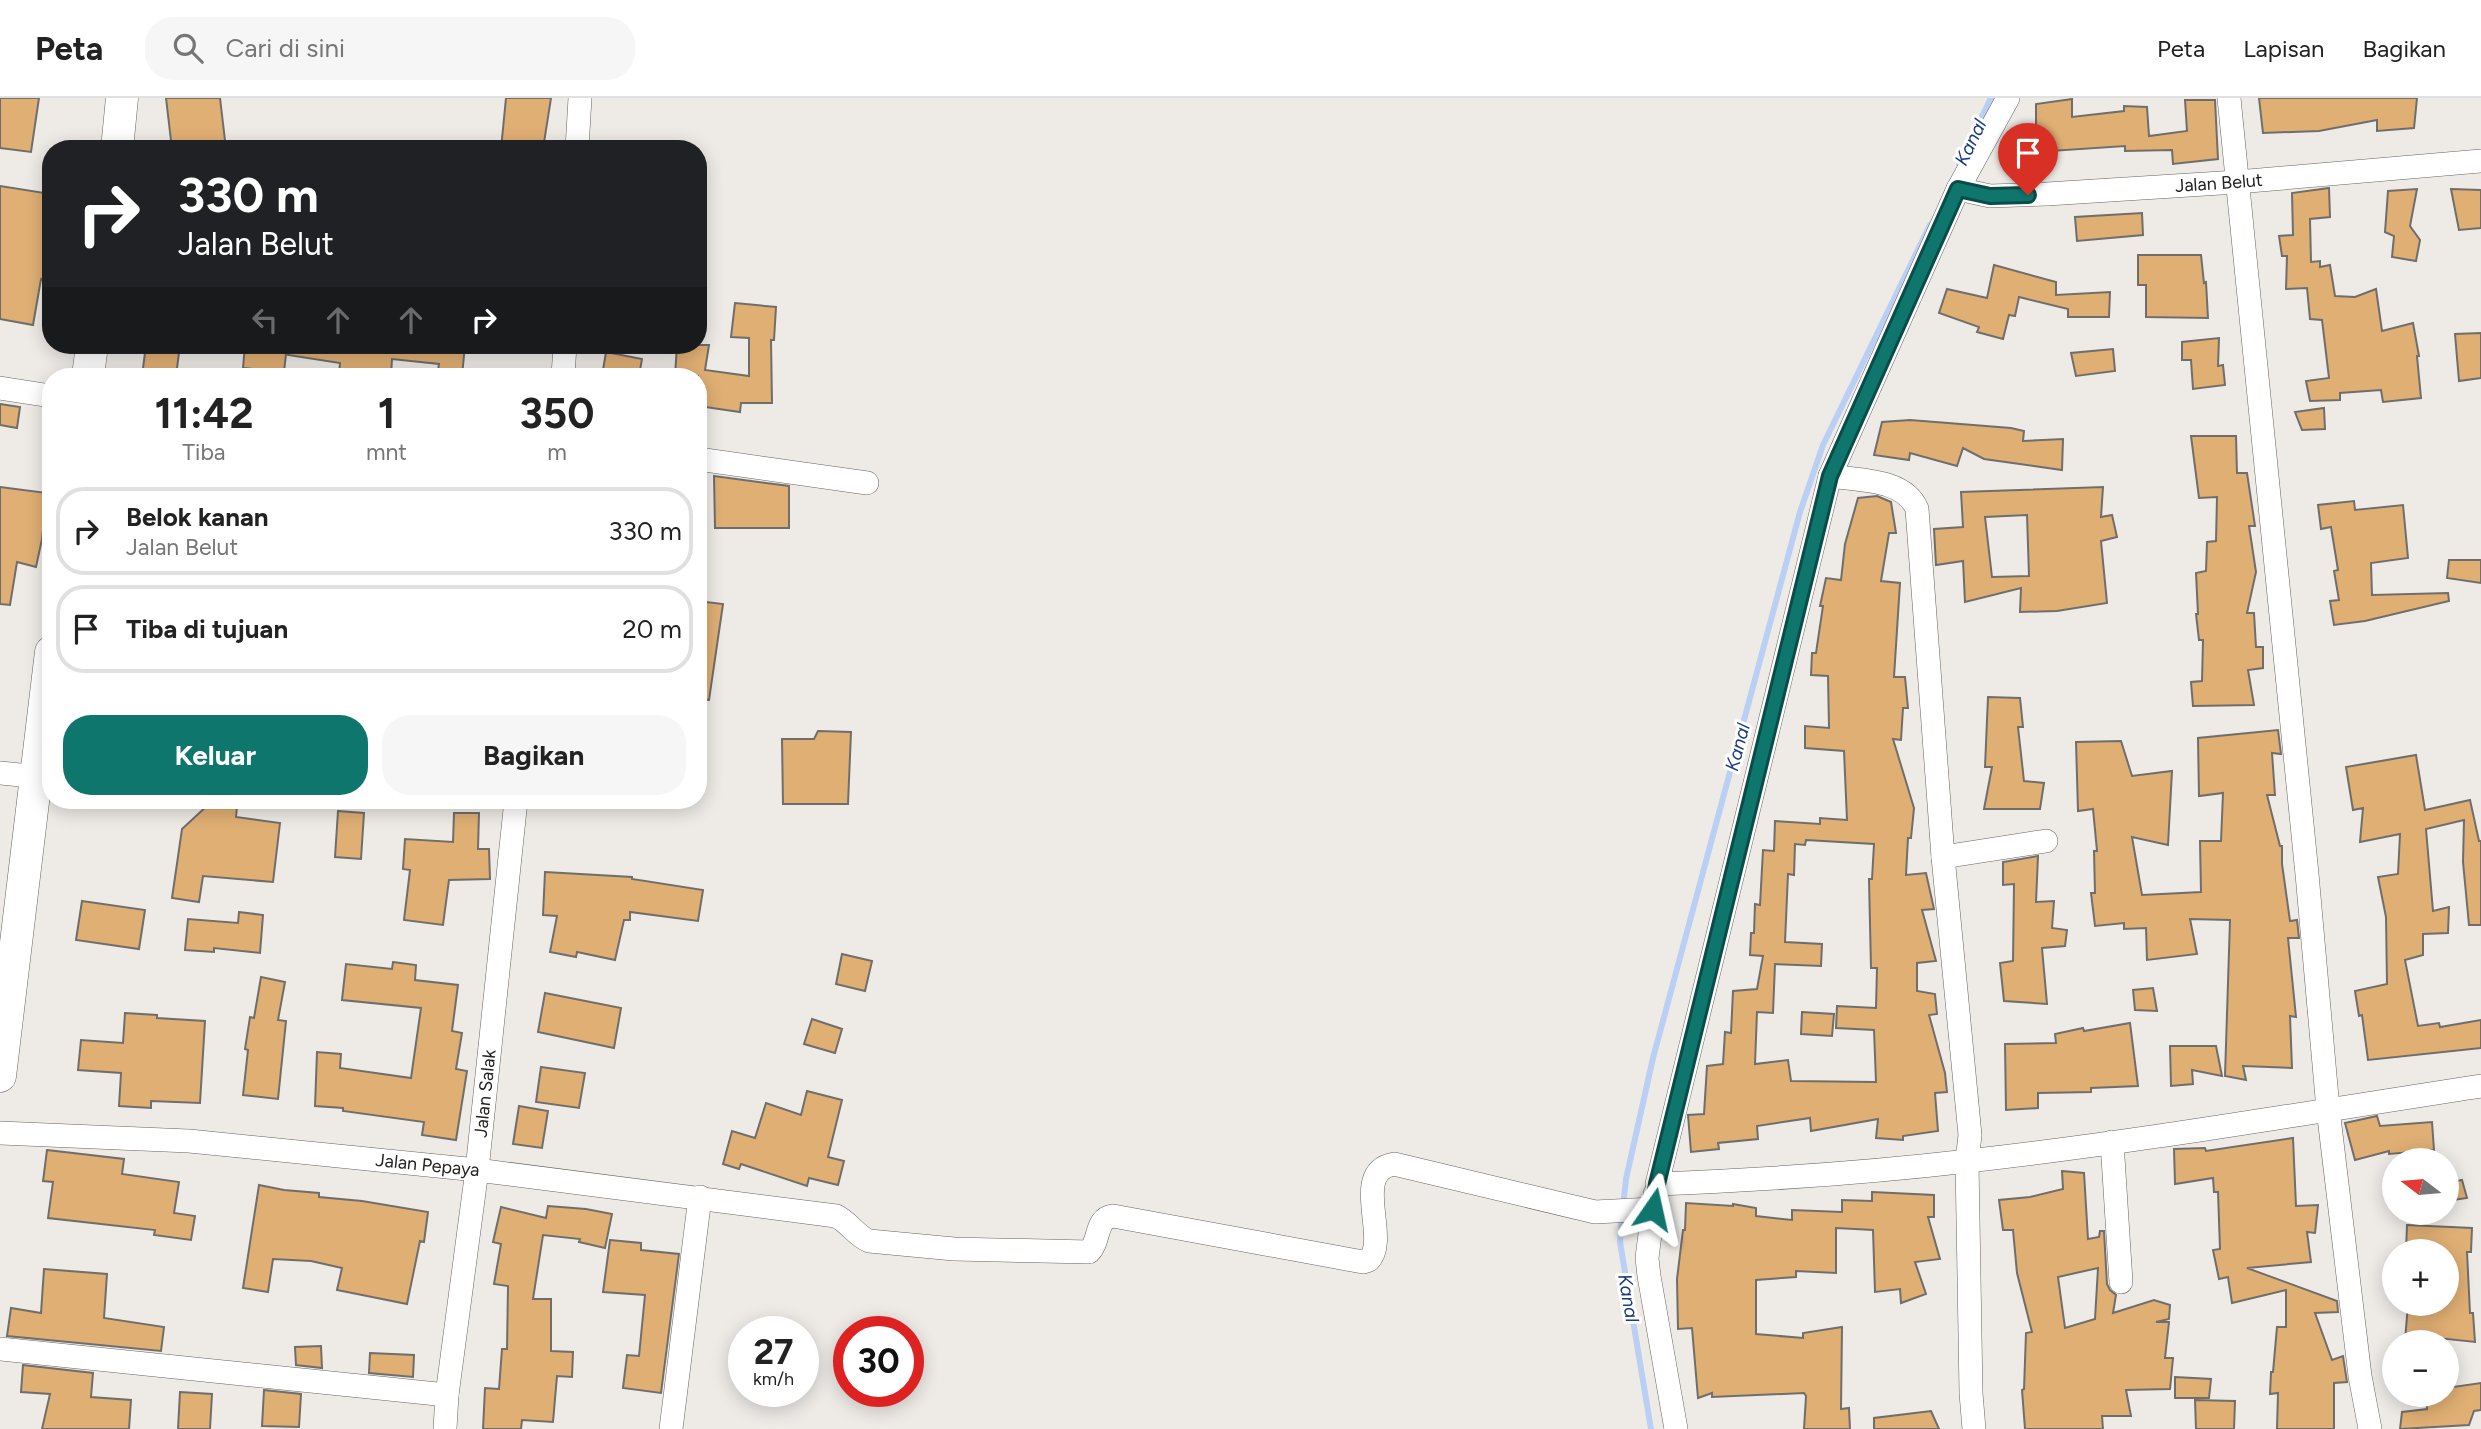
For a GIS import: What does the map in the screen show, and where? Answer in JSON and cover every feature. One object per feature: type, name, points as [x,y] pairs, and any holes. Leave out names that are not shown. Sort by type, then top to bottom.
[{"type":"main road","points":[[118,140],[122,98]]},
{"type":"main road","points":[[0,1076],[42,785]]},
{"type":"street","points":[[578,140],[580,98]]},
{"type":"street","points":[[1676,1429],[1649,1276],[1648,1209],[1657,1184],[1830,476],[1958,189],[2008,98]]},
{"type":"street","points":[[2229,98],[2328,1109],[2360,1376],[2370,1429]]},
{"type":"street","name":"Jalan Belut","points":[[1958,189],[1990,196],[2236,182],[2481,161]]},
{"type":"street","points":[[0,388],[42,395]]},
{"type":"street","points":[[707,460],[867,482]]},
{"type":"street","points":[[1830,476],[1897,487],[1913,500],[1917,509],[1943,856],[1970,1135],[1967,1161],[1971,1394],[1975,1429]]},
{"type":"street","points":[[0,774],[42,778]]},
{"type":"street","name":"Jalan Salak","points":[[444,1429],[477,1170],[508,809]]},
{"type":"street","points":[[1943,856],[2046,841]]},
{"type":"street","points":[[1657,1184],[1753,1180],[1967,1161],[2112,1142],[2481,1086]]},
{"type":"street","name":"Jalan Pepaya","points":[[0,1133],[189,1141],[477,1170],[836,1216],[859,1237],[880,1244],[1082,1254],[1091,1251],[1101,1223],[1107,1217],[1113,1216],[1369,1261],[1374,1250],[1373,1185],[1377,1172],[1385,1165],[1394,1164],[1595,1212],[1648,1209]]},
{"type":"street","points":[[2112,1142],[2121,1282]]},
{"type":"street","points":[[671,1429],[700,1197]]},
{"type":"street","points":[[0,1349],[447,1395]]},
{"type":"building","points":[[0,98],[39,98],[31,152],[0,148]]},
{"type":"building","points":[[166,98],[220,98],[225,140],[171,140]]},
{"type":"building","points":[[506,98],[551,98],[544,140],[502,140]]},
{"type":"building","points":[[2259,98],[2417,98],[2414,128],[2377,131],[2377,120],[2319,131],[2263,133]]},
{"type":"building","points":[[2072,99],[2072,117],[2124,111],[2124,106],[2147,107],[2149,136],[2187,131],[2185,100],[2215,100],[2218,159],[2173,164],[2172,150],[2125,151],[2125,146],[2036,152],[2036,104]]},
{"type":"building","points":[[0,186],[42,193],[42,280],[33,325],[0,319]]},
{"type":"building","points":[[2329,188],[2330,217],[2310,219],[2311,262],[2320,261],[2320,267],[2330,265],[2335,296],[2355,297],[2376,289],[2382,331],[2413,323],[2419,356],[2421,398],[2383,402],[2381,390],[2340,393],[2340,400],[2310,401],[2306,381],[2329,378],[2322,320],[2310,319],[2307,288],[2286,289],[2287,256],[2282,256],[2279,236],[2293,235],[2292,193]]},
{"type":"building","points":[[2417,189],[2410,226],[2420,240],[2416,261],[2392,257],[2394,236],[2385,232],[2388,191]]},
{"type":"building","points":[[2451,189],[2481,190],[2481,228],[2459,230]]},
{"type":"building","points":[[2142,213],[2143,235],[2077,241],[2075,217]]},
{"type":"building","points":[[2138,255],[2201,255],[2208,318],[2146,317],[2146,285],[2138,285]]},
{"type":"building","points":[[1994,265],[2056,282],[2056,295],[2110,292],[2109,317],[2068,317],[2068,309],[2019,297],[2015,316],[2009,315],[2003,339],[1977,332],[1979,327],[1939,313],[1947,289],[1987,298]]},
{"type":"building","points":[[735,303],[776,307],[774,340],[771,340],[772,403],[741,403],[740,412],[707,407],[707,370],[749,376],[749,338],[731,337]]},
{"type":"building","points":[[2481,333],[2481,378],[2459,381],[2455,334]]},
{"type":"building","points":[[2219,338],[2218,366],[2223,365],[2225,385],[2193,389],[2191,360],[2182,360],[2182,342]]},
{"type":"building","points":[[709,345],[705,368],[676,368],[676,354],[707,354]]},
{"type":"building","points":[[2113,349],[2115,371],[2076,376],[2071,353]]},
{"type":"building","points":[[145,354],[179,354],[177,368],[143,368]]},
{"type":"building","points":[[244,354],[286,354],[284,368],[243,368]]},
{"type":"building","points":[[464,354],[463,368],[438,368],[439,364],[392,359],[391,368],[340,368],[340,363],[288,355]]},
{"type":"building","points":[[606,354],[642,359],[640,368],[603,368]]},
{"type":"building","points":[[0,404],[20,407],[17,428],[0,425]]},
{"type":"building","points":[[2324,408],[2325,429],[2302,430],[2295,412]]},
{"type":"building","points":[[1910,420],[2011,428],[2024,431],[2023,441],[2063,439],[2062,470],[1984,459],[1963,448],[1957,466],[1910,453],[1909,460],[1874,455],[1882,422]]},
{"type":"building","points":[[2191,436],[2236,436],[2237,473],[2247,473],[2255,526],[2249,526],[2256,572],[2247,613],[2254,613],[2256,647],[2263,647],[2263,668],[2248,670],[2254,705],[2193,706],[2191,682],[2202,681],[2203,640],[2199,640],[2196,614],[2196,573],[2206,571],[2207,542],[2216,541],[2217,497],[2199,498]]},
{"type":"building","points":[[714,476],[789,486],[789,528],[715,528]]},
{"type":"building","points":[[0,487],[42,492],[42,539],[36,567],[17,562],[10,605],[0,604]]},
{"type":"building","points":[[2103,487],[2101,517],[2112,515],[2117,537],[2101,541],[2107,603],[2057,611],[2020,612],[2021,588],[1965,602],[1963,561],[1936,565],[1934,529],[1963,527],[1961,492]],"holes":[[[2027,515],[2029,576],[1992,577],[1985,517]]]},
{"type":"building","points":[[1877,496],[1891,502],[1896,533],[1889,533],[1881,581],[1900,583],[1894,677],[1905,677],[1908,708],[1903,708],[1901,740],[1893,739],[1914,808],[1911,838],[1908,838],[1906,875],[1926,873],[1934,909],[1922,910],[1936,961],[1917,963],[1917,991],[1935,994],[1937,1014],[1929,1015],[1945,1073],[1947,1092],[1935,1093],[1938,1131],[1903,1136],[1903,1140],[1876,1138],[1878,1119],[1811,1131],[1810,1118],[1757,1126],[1758,1139],[1718,1143],[1719,1149],[1691,1152],[1688,1115],[1704,1114],[1707,1066],[1723,1064],[1725,1032],[1731,1033],[1733,991],[1757,989],[1763,956],[1750,955],[1751,933],[1754,933],[1755,904],[1760,905],[1763,850],[1774,851],[1775,821],[1820,824],[1820,818],[1847,820],[1844,751],[1805,748],[1805,726],[1829,728],[1828,676],[1811,675],[1812,653],[1816,653],[1823,606],[1820,606],[1826,578],[1841,580],[1845,544],[1858,498]],"holes":[[[1806,840],[1874,844],[1872,879],[1869,879],[1871,968],[1877,968],[1876,1008],[1837,1006],[1836,1028],[1874,1030],[1876,1082],[1791,1081],[1788,1060],[1755,1064],[1757,1012],[1773,1013],[1775,964],[1821,966],[1822,944],[1785,942],[1788,874],[1794,875],[1795,844],[1805,845]]]},
{"type":"building","points":[[2354,501],[2355,510],[2403,505],[2408,558],[2371,563],[2372,595],[2448,593],[2449,601],[2365,621],[2334,625],[2330,601],[2339,600],[2334,571],[2338,570],[2331,527],[2321,529],[2318,505]]},
{"type":"building","points":[[2449,560],[2481,560],[2481,583],[2447,578]]},
{"type":"building","points":[[707,602],[723,604],[707,700]]},
{"type":"building","points":[[1988,697],[2020,698],[2023,727],[2018,727],[2024,781],[2044,783],[2040,809],[1984,809],[1992,767],[1985,767]]},
{"type":"building","points":[[2278,730],[2281,754],[2272,753],[2275,795],[2267,795],[2282,846],[2290,921],[2297,920],[2299,938],[2288,938],[2296,1017],[2290,1016],[2292,1068],[2243,1066],[2246,1080],[2225,1076],[2230,920],[2190,919],[2197,954],[2147,960],[2146,928],[2124,929],[2124,923],[2095,926],[2091,893],[2095,893],[2094,851],[2097,851],[2093,809],[2078,811],[2076,742],[2121,741],[2132,776],[2172,771],[2168,845],[2132,837],[2142,895],[2201,892],[2200,841],[2221,841],[2223,793],[2199,796],[2198,738]]},
{"type":"building","points":[[818,731],[851,732],[848,804],[783,804],[782,739],[814,739]]},
{"type":"building","points":[[2416,755],[2425,810],[2470,800],[2481,841],[2481,925],[2469,925],[2463,862],[2464,820],[2426,829],[2433,911],[2449,907],[2448,933],[2423,934],[2423,955],[2405,960],[2418,1026],[2439,1023],[2440,1027],[2481,1020],[2481,1048],[2368,1060],[2362,1015],[2359,1016],[2355,991],[2387,984],[2386,917],[2378,877],[2398,874],[2400,834],[2360,842],[2363,808],[2353,810],[2346,767]]},
{"type":"building","points":[[204,809],[237,809],[236,817],[280,823],[273,882],[203,876],[199,902],[172,898],[182,829]]},
{"type":"building","points":[[338,811],[364,813],[361,859],[335,857]]},
{"type":"building","points":[[454,813],[479,813],[478,849],[489,849],[490,879],[449,880],[443,925],[404,920],[410,870],[403,869],[405,839],[453,842]]},
{"type":"building","points":[[2038,856],[2036,902],[2054,901],[2052,928],[2067,930],[2065,946],[2042,948],[2047,1004],[2004,1001],[2000,963],[2013,961],[2014,884],[2003,885],[2003,862]]},
{"type":"building","points":[[545,872],[632,877],[703,890],[698,921],[630,912],[630,920],[624,920],[615,960],[577,952],[576,957],[550,952],[557,916],[543,915]]},
{"type":"building","points":[[82,901],[145,910],[139,949],[76,940]]},
{"type":"building","points":[[239,912],[263,915],[260,953],[214,948],[214,952],[185,950],[188,919],[238,923]]},
{"type":"building","points":[[842,954],[872,961],[865,991],[836,984]]},
{"type":"building","points":[[393,962],[416,965],[415,980],[458,985],[452,1031],[462,1033],[456,1069],[467,1071],[456,1140],[422,1135],[424,1122],[315,1106],[317,1052],[341,1054],[340,1068],[411,1078],[421,1008],[342,1000],[346,964],[392,969]]},
{"type":"building","points":[[261,977],[285,982],[278,1020],[286,1021],[278,1099],[243,1095],[248,1050],[245,1049]]},
{"type":"building","points":[[2153,988],[2157,1011],[2135,1010],[2133,990]]},
{"type":"building","points":[[545,993],[621,1008],[614,1048],[538,1032]]},
{"type":"building","points":[[1802,1012],[1834,1014],[1832,1036],[1801,1034]]},
{"type":"building","points":[[125,1013],[205,1021],[200,1103],[151,1101],[151,1108],[119,1106],[121,1073],[78,1070],[81,1040],[123,1043]]},
{"type":"building","points":[[812,1019],[842,1029],[835,1053],[804,1044]]},
{"type":"building","points":[[2130,1023],[2138,1086],[2091,1088],[2091,1092],[2038,1093],[2038,1108],[2006,1110],[2005,1044],[2056,1043],[2055,1034]]},
{"type":"building","points":[[2170,1046],[2216,1046],[2222,1076],[2192,1070],[2193,1084],[2171,1086]]},
{"type":"building","points":[[541,1067],[585,1073],[579,1108],[536,1102]]},
{"type":"building","points":[[807,1091],[842,1100],[828,1157],[844,1161],[838,1185],[809,1178],[807,1186],[741,1164],[739,1169],[723,1164],[732,1131],[755,1138],[766,1103],[801,1115]]},
{"type":"building","points":[[519,1106],[548,1111],[542,1148],[513,1144]]},
{"type":"building","points":[[2377,1116],[2380,1126],[2432,1122],[2434,1148],[2382,1148],[2382,1153],[2355,1160],[2345,1123]]},
{"type":"building","points":[[2293,1138],[2296,1206],[2318,1205],[2315,1233],[2307,1232],[2311,1262],[2247,1268],[2337,1301],[2338,1312],[2315,1313],[2332,1360],[2343,1356],[2347,1382],[2334,1383],[2334,1429],[2277,1429],[2278,1393],[2270,1394],[2271,1372],[2277,1327],[2286,1327],[2286,1290],[2232,1303],[2228,1277],[2219,1279],[2213,1250],[2220,1249],[2218,1192],[2214,1192],[2213,1178],[2175,1184],[2174,1149],[2205,1148],[2206,1151]]},
{"type":"building","points":[[47,1150],[124,1159],[122,1174],[179,1182],[174,1213],[195,1216],[191,1240],[154,1235],[155,1230],[48,1218],[53,1182],[43,1181]]},
{"type":"building","points":[[2062,1171],[2084,1173],[2088,1239],[2099,1237],[2100,1231],[2104,1231],[2107,1284],[2116,1295],[2113,1313],[2154,1300],[2170,1305],[2169,1319],[2156,1322],[2169,1322],[2165,1358],[2173,1358],[2170,1389],[2126,1390],[2131,1416],[2102,1416],[2103,1429],[2025,1429],[2022,1390],[2026,1333],[2032,1332],[2017,1273],[2013,1230],[2003,1230],[1999,1200],[2030,1197],[2063,1189]],"holes":[[[2098,1268],[2095,1319],[2065,1328],[2058,1277]]]},
{"type":"building","points":[[2462,1180],[2467,1198],[2459,1199],[2459,1181]]},
{"type":"building","points":[[259,1185],[319,1193],[319,1197],[428,1212],[424,1242],[420,1241],[407,1304],[337,1290],[342,1268],[311,1261],[273,1259],[268,1292],[243,1288]]},
{"type":"building","points":[[1872,1192],[1934,1195],[1934,1217],[1928,1217],[1940,1259],[1915,1262],[1926,1294],[1901,1303],[1900,1289],[1875,1292],[1873,1230],[1836,1228],[1836,1273],[1796,1271],[1796,1277],[1756,1280],[1756,1334],[1803,1338],[1803,1333],[1842,1327],[1841,1409],[1849,1408],[1850,1429],[1804,1429],[1804,1393],[1712,1397],[1712,1393],[1698,1398],[1692,1328],[1678,1329],[1677,1279],[1685,1230],[1686,1203],[1733,1204],[1756,1208],[1756,1216],[1792,1220],[1792,1210],[1842,1212],[1842,1200],[1872,1201]]},
{"type":"building","points":[[548,1206],[612,1214],[605,1248],[579,1242],[580,1239],[543,1235],[533,1299],[551,1299],[551,1351],[573,1352],[572,1377],[557,1376],[553,1422],[522,1420],[521,1429],[483,1429],[485,1388],[499,1389],[502,1349],[507,1349],[508,1286],[494,1284],[501,1244],[493,1242],[501,1207],[546,1218]]},
{"type":"building","points":[[2407,1225],[2472,1228],[2471,1252],[2467,1252],[2470,1313],[2473,1313],[2475,1342],[2459,1340],[2459,1330],[2406,1330],[2407,1316],[2459,1316],[2459,1239],[2406,1239]]},
{"type":"building","points":[[610,1240],[641,1243],[641,1250],[679,1254],[661,1393],[623,1388],[627,1355],[639,1356],[645,1295],[603,1292]]},
{"type":"building","points":[[44,1269],[107,1274],[104,1318],[164,1327],[161,1351],[7,1336],[11,1308],[41,1313]]},
{"type":"building","points":[[321,1346],[322,1368],[296,1365],[295,1347]]},
{"type":"building","points":[[370,1353],[414,1355],[413,1377],[369,1373]]},
{"type":"building","points":[[23,1365],[93,1373],[91,1397],[131,1400],[129,1429],[42,1429],[50,1394],[21,1392]]},
{"type":"building","points":[[2175,1377],[2211,1379],[2209,1398],[2175,1398]]},
{"type":"building","points":[[2481,1383],[2481,1410],[2474,1411],[2469,1425],[2400,1429],[2402,1412],[2427,1407],[2459,1407],[2459,1386]]},
{"type":"building","points":[[264,1390],[301,1394],[299,1427],[262,1426]]},
{"type":"building","points":[[180,1392],[212,1394],[210,1429],[178,1429]]},
{"type":"building","points":[[2195,1400],[2235,1401],[2234,1429],[2196,1429]]},
{"type":"building","points":[[1931,1411],[1939,1429],[1874,1429],[1874,1418]]},
{"type":"waterway","name":"Kanal","points":[[1959,164],[1991,98]]},
{"type":"waterway","name":"Kanal","points":[[1623,1206],[1626,1179],[1653,1058],[1800,512],[1823,445],[1930,225]]},
{"type":"waterway","name":"Kanal","points":[[1622,1217],[1620,1242],[1651,1429]]},
{"type":"route","points":[[1653,1209],[1830,476],[1958,189],[1990,196],[2028,195]]}]
